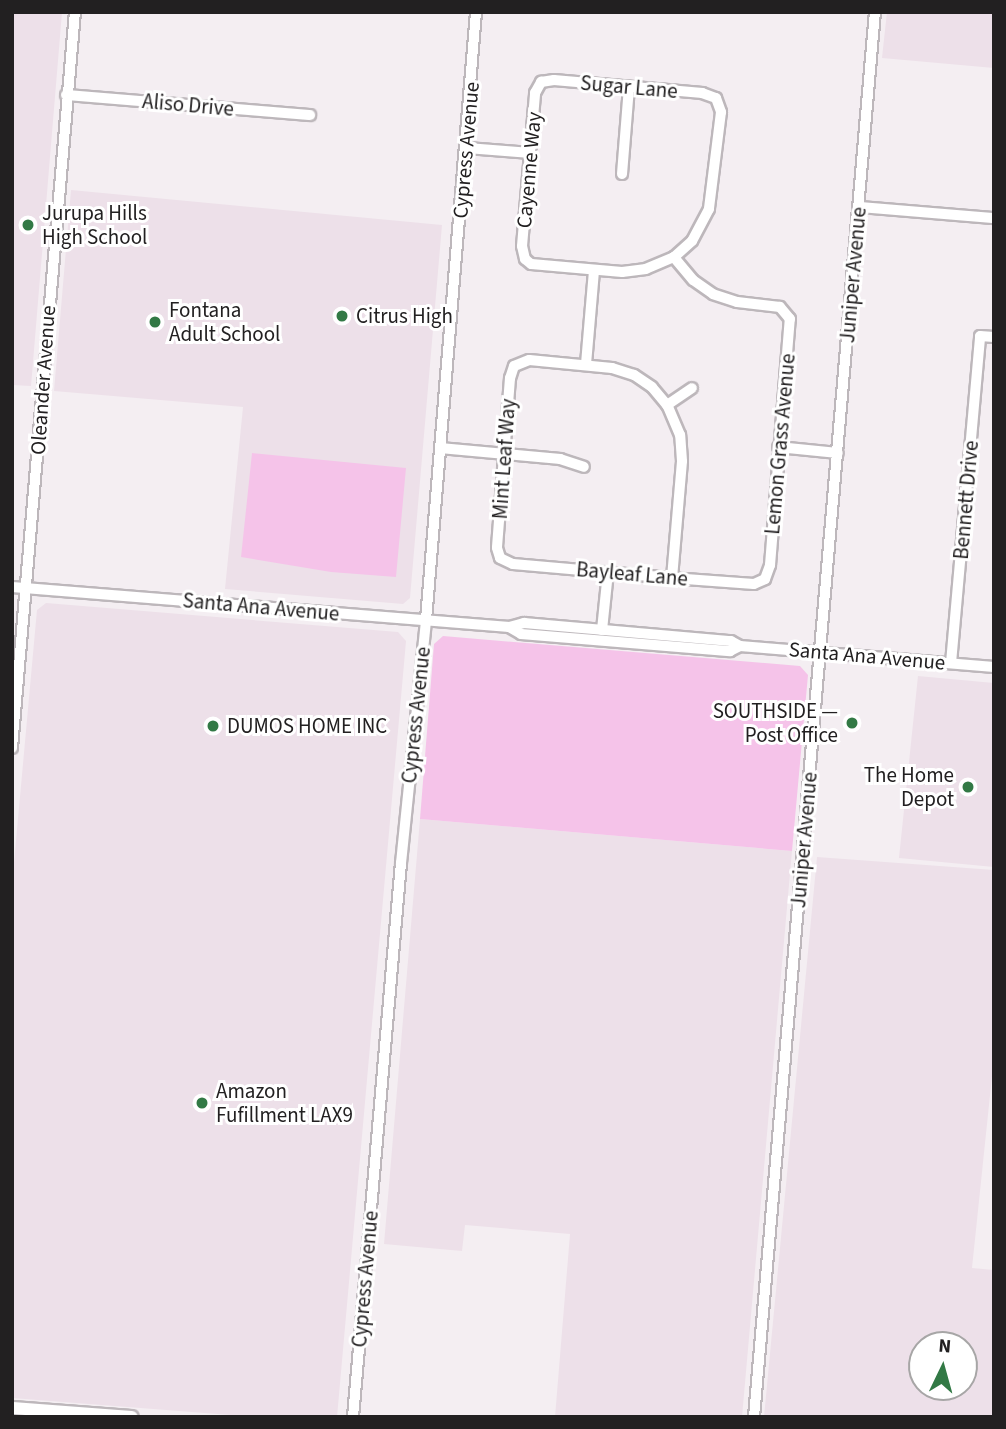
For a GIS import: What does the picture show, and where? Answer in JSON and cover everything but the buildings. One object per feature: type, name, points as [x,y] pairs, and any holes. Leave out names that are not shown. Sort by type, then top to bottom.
[{"type":"main road","points":[[12,1408],[132,1417]]},
{"type":"street","name":"Oleander Avenue","points":[[12,748],[75,12]]},
{"type":"street","name":"Cypress Avenue","points":[[353,1417],[401,863],[426,620],[467,148],[476,12]]},
{"type":"street","name":"Juniper Avenue","points":[[754,1417],[875,12]]},
{"type":"street","name":"Sugar Lane","points":[[541,82],[554,80],[702,93],[716,98],[721,111],[709,209],[692,241],[674,257]]},
{"type":"street","name":"Cayenne Way","points":[[541,82],[536,93],[522,246],[525,259],[531,264],[594,270]]},
{"type":"street","points":[[622,174],[629,87]]},
{"type":"street","name":"Aliso Drive","points":[[66,95],[310,116]]},
{"type":"street","points":[[467,148],[531,153]]},
{"type":"street","points":[[859,206],[994,218]]},
{"type":"street","points":[[672,578],[682,450],[677,424],[667,405],[652,387],[634,375],[586,365],[594,270],[638,271],[674,257]]},
{"type":"street","name":"Lemon Grass Avenue","points":[[674,257],[693,280],[713,294],[737,302],[774,304],[785,310],[790,319],[770,565],[765,579]]},
{"type":"street","name":"Bennett Drive","points":[[951,663],[980,336],[994,337]]},
{"type":"street","name":"Mint Leaf Way","points":[[500,558],[497,548],[510,377],[518,362],[529,359],[586,365]]},
{"type":"street","points":[[667,405],[692,388]]},
{"type":"street","points":[[778,447],[838,453]]},
{"type":"street","points":[[440,448],[571,461],[584,467]]},
{"type":"street","name":"Bayleaf Lane","points":[[500,558],[513,564],[672,578],[754,584],[765,579]]},
{"type":"street","points":[[602,630],[608,572]]},
{"type":"street","name":"Santa Ana Avenue","points":[[12,587],[509,627],[524,624],[732,640],[740,646]]},
{"type":"street","name":"Santa Ana Avenue","points":[[509,627],[521,634],[730,651],[740,646],[994,667]]},
{"type":"shaded area","name":"Jurupa Hills High School","points":[[12,12],[62,12],[31,386],[12,385]]},
{"type":"shaded area","points":[[887,12],[994,12],[994,68],[882,58]]},
{"type":"shaded area","name":"Citrus High","points":[[71,190],[442,225],[410,598],[403,604],[225,589],[243,407],[54,391]]},
{"type":"shaded area","points":[[252,453],[406,468],[396,577],[331,572],[241,557]]},
{"type":"shaded area","points":[[46,603],[398,632],[406,641],[337,1417],[256,1417],[12,1398],[12,885],[37,610]]},
{"type":"shaded area","points":[[443,636],[800,666],[808,675],[792,851],[420,819],[434,644]]},
{"type":"shaded area","points":[[918,676],[994,683],[994,867],[899,858]]},
{"type":"shaded area","points":[[420,819],[792,851],[742,1417],[555,1417],[570,1234],[465,1225],[462,1251],[384,1244]]},
{"type":"shaded area","points":[[817,857],[994,870],[994,1057],[972,1268],[994,1270],[994,1417],[764,1417]]},
{"type":"place","name":"Jurupa Hills High School","points":[[28,225]]},
{"type":"place","name":"Citrus High","points":[[342,316]]},
{"type":"place","name":"Fontana Adult School","points":[[155,322]]},
{"type":"place","name":"SOUTHSIDE — Post Office","points":[[852,723]]},
{"type":"place","name":"DUMOS HOME INC","points":[[213,726]]},
{"type":"place","name":"The Home Depot","points":[[968,787]]},
{"type":"place","name":"Amazon Fufillment LAX9","points":[[202,1103]]}]
